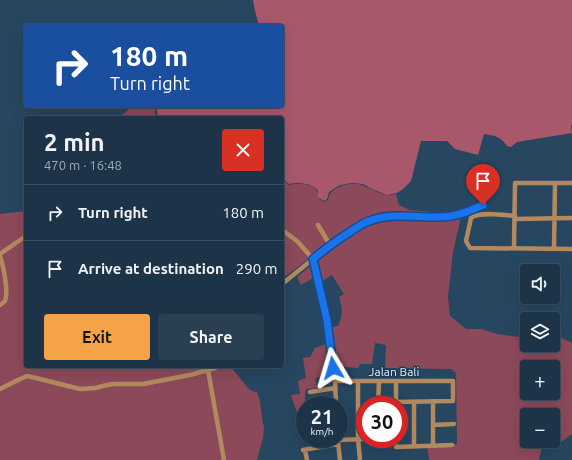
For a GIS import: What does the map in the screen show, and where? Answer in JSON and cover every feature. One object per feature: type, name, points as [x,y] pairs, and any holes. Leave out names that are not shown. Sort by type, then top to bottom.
[{"type":"street","points":[[514,248],[515,183],[572,183]]},
{"type":"street","points":[[554,248],[555,183]]},
{"type":"street","points":[[284,282],[330,245],[364,223],[373,219],[395,215],[449,217],[483,205]]},
{"type":"street","points":[[572,218],[515,217],[487,214],[473,216],[471,218],[466,241],[470,248],[572,249]]},
{"type":"street","points":[[318,225],[330,245]]},
{"type":"street","points":[[284,231],[297,241],[313,259],[327,320],[335,396]]},
{"type":"street","points":[[0,305],[6,296],[5,278],[0,255],[24,237]]},
{"type":"street","points":[[0,389],[27,376],[80,389],[87,389],[107,385],[143,384],[190,375],[214,368]]},
{"type":"street","points":[[208,370],[224,460]]},
{"type":"street","name":"Jalan Bali","points":[[334,381],[453,381],[453,401],[433,401]]},
{"type":"street","points":[[358,381],[358,396]]},
{"type":"street","points":[[378,396],[379,381]]},
{"type":"street","points":[[396,381],[396,396]]},
{"type":"street","points":[[310,392],[335,388]]},
{"type":"street","points":[[408,402],[433,401],[433,446]]},
{"type":"street","points":[[414,402],[414,446]]},
{"type":"street","points":[[433,425],[454,424]]},
{"type":"street","points":[[408,446],[452,445]]},
{"type":"street","points":[[307,460],[304,450],[312,448]]},
{"type":"street","points":[[339,448],[340,460]]},
{"type":"street","points":[[359,448],[360,460]]},
{"type":"shaded area","points":[[253,0],[572,0],[572,133],[517,142],[511,147],[507,146],[497,137],[484,134],[478,155],[455,149],[447,141],[421,141],[411,181],[397,193],[387,195],[363,184],[352,183],[340,185],[329,192],[327,199],[324,201],[317,197],[318,190],[312,186],[297,183],[289,184],[284,180],[284,116],[158,116],[157,110],[160,108],[284,108],[284,24],[258,24]]},
{"type":"shaded area","points":[[130,108],[159,108],[155,111],[155,116],[120,116]]},
{"type":"shaded area","points":[[284,181],[289,185],[300,184],[311,186],[317,190],[317,197],[324,202],[328,200],[330,194],[337,188],[356,184],[387,195],[396,194],[399,205],[410,210],[448,213],[448,215],[394,213],[371,217],[360,222],[332,241],[286,276],[284,274],[284,260],[286,258],[284,254]]},
{"type":"shaded area","points":[[24,211],[24,368],[203,368],[203,373],[220,368],[232,368],[249,389],[257,392],[260,401],[264,428],[257,460],[0,460],[0,214]]},
{"type":"shaded area","points":[[461,217],[453,252],[448,297],[450,316],[466,329],[481,329],[497,334],[520,337],[520,352],[560,352],[560,338],[572,343],[572,434],[560,442],[560,408],[520,408],[520,448],[542,448],[539,460],[429,460],[427,445],[457,444],[456,373],[451,369],[385,368],[386,345],[375,343],[372,364],[360,364],[358,368],[330,368],[331,375],[316,378],[317,388],[307,389],[305,396],[296,396],[296,410],[291,395],[300,394],[298,381],[306,378],[303,358],[310,357],[315,348],[329,343],[327,328],[338,326],[342,312],[339,297],[344,294],[332,275],[321,282],[315,277],[301,285],[297,277],[331,249],[363,226],[394,218],[437,220]]},
{"type":"route","points":[[333,368],[327,320],[313,259],[330,245],[364,223],[373,219],[395,215],[449,217],[483,205]]}]
